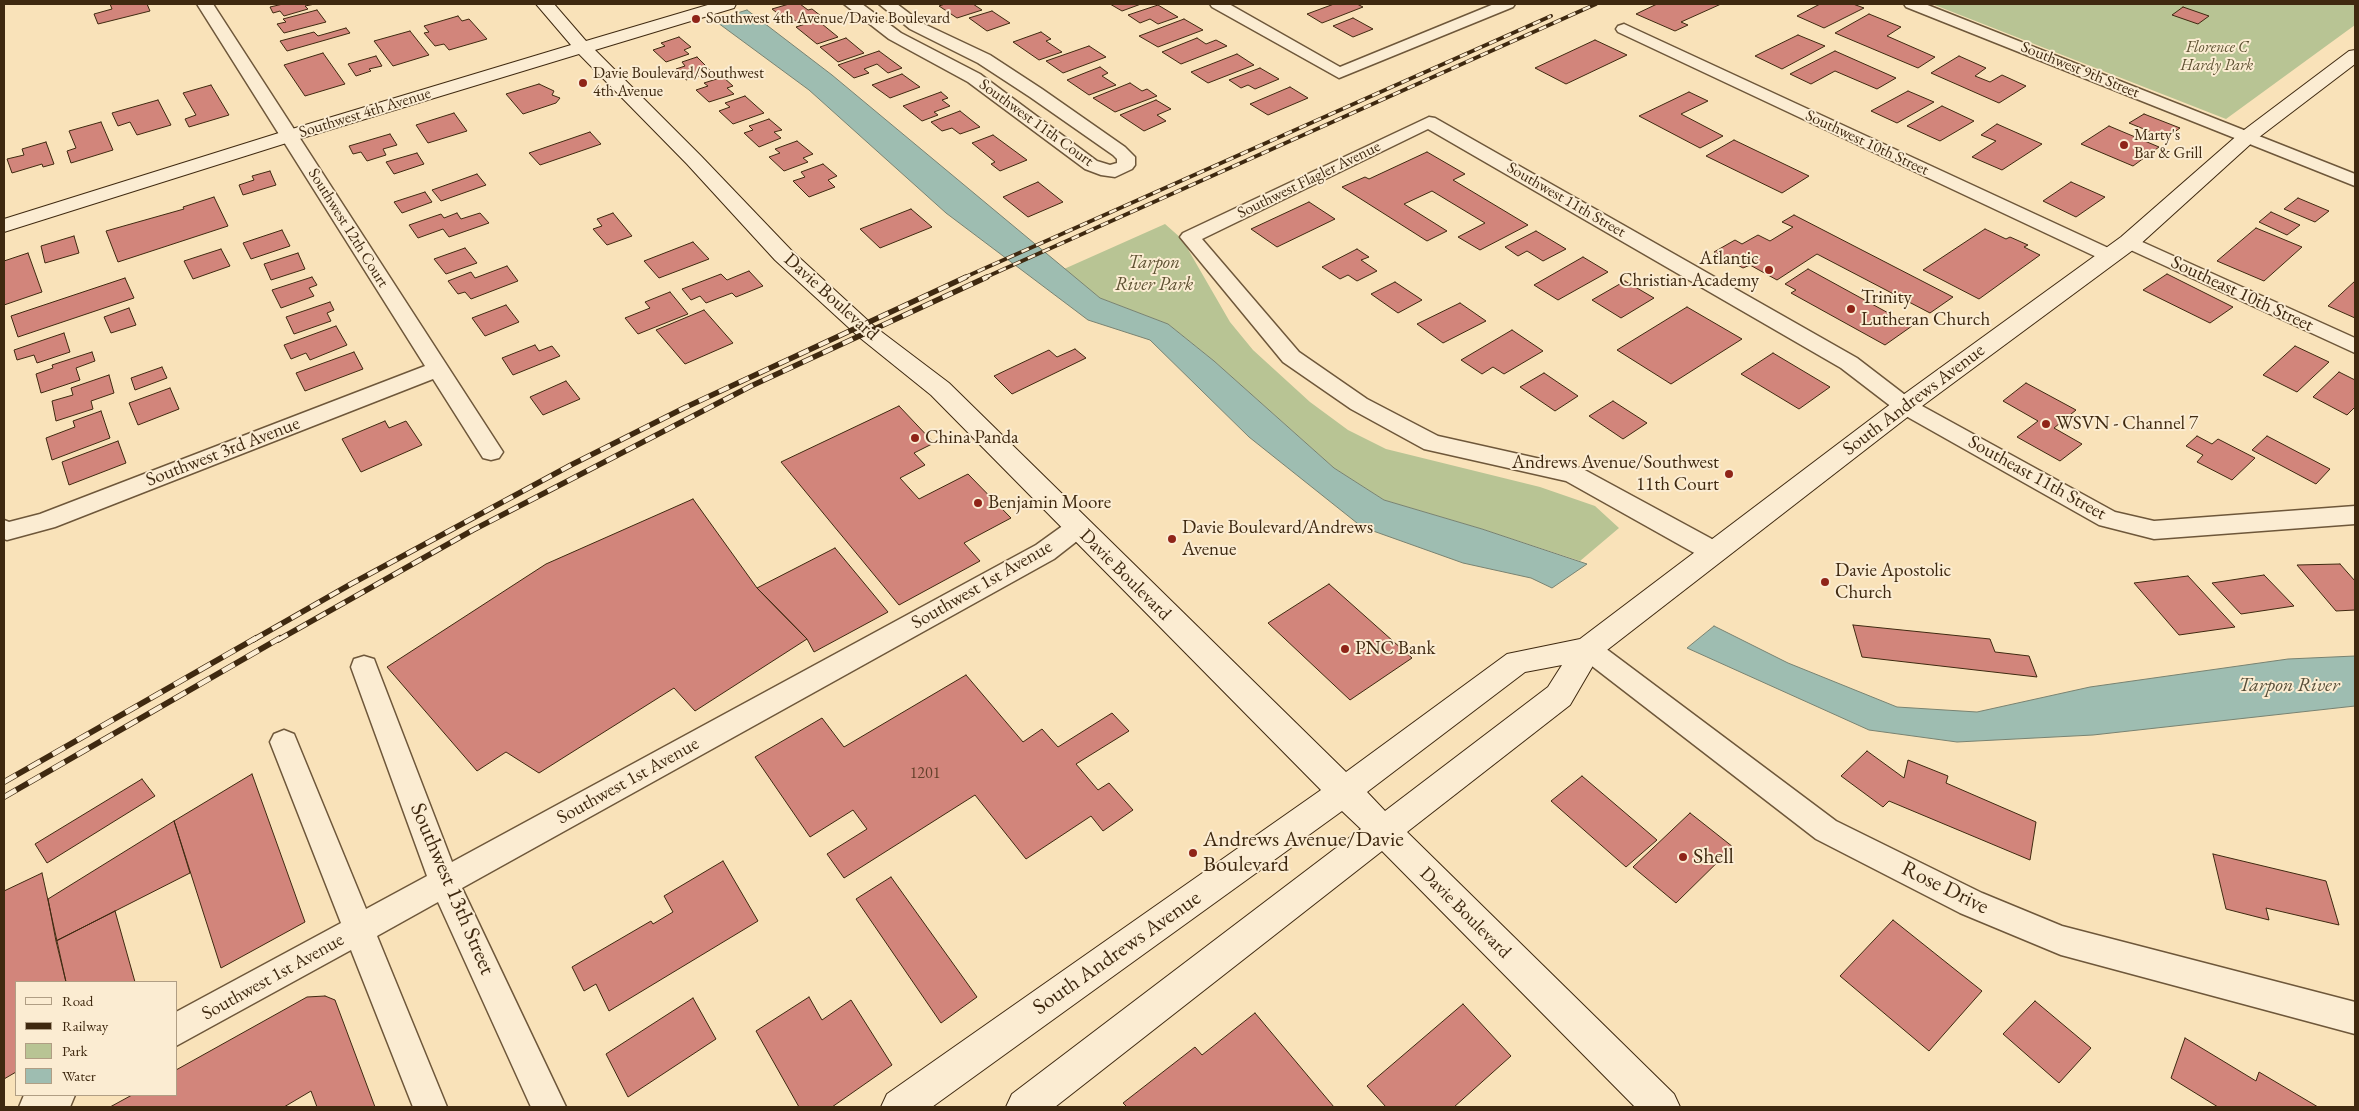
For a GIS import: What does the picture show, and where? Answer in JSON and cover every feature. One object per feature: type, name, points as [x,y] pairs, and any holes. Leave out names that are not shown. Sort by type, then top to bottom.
[{"type":"main road","name":"Davie Boulevard","points":[[545,4],[578,42],[694,160],[783,255],[867,332],[940,389],[1077,528],[1660,1107]]},
{"type":"main road","name":"Southwest 4th Avenue","points":[[578,42],[678,4]]},
{"type":"main road","name":"Southwest 4th Avenue","points":[[4,208],[285,130],[578,42],[728,4]]},
{"type":"main road","name":"South Andrews Avenue","points":[[1025,1107],[1558,696],[1588,649],[1905,406],[2120,249],[2247,137],[2355,55]]},
{"type":"main road","name":"Southwest 4th Avenue","points":[[4,226],[285,130]]},
{"type":"main road","name":"South Andrews Avenue","points":[[900,1107],[1342,792],[1517,662],[1588,649]]},
{"type":"street","name":"Southwest 12th Court","points":[[205,4],[490,452]]},
{"type":"street","name":"Southwest 11th Court","points":[[852,4],[895,36],[974,78],[1091,165],[1108,172],[1116,171],[1126,165],[1126,157],[1119,151],[1036,93],[984,59],[916,26],[887,4]]},
{"type":"street","points":[[1218,4],[1339,73],[1506,4]]},
{"type":"street","name":"Southwest 9th Street","points":[[1912,4],[2355,180]]},
{"type":"street","name":"Southwest 10th Street","points":[[1624,29],[2120,249]]},
{"type":"street","name":"Southwest Flagler Avenue","points":[[1429,122],[1190,237],[1291,357],[1359,404],[1432,443],[1573,474],[1714,552]]},
{"type":"street","name":"Southwest 11th Street","points":[[1429,122],[1849,363],[1905,406]]},
{"type":"street","name":"Southeast 10th Street","points":[[2120,249],[2355,346]]},
{"type":"street","name":"Southwest 3rd Avenue","points":[[5,530],[46,521],[437,369]]},
{"type":"street","name":"Southeast 11th Street","points":[[1905,406],[2108,519],[2154,530],[2355,515]]},
{"type":"street","name":"Southwest 1st Avenue","points":[[178,1029],[1045,552],[1077,528]]},
{"type":"street","name":"Rose Drive","points":[[1588,649],[1826,830],[1971,903],[2061,940],[2355,1018]]},
{"type":"street","name":"Southwest 13th Street","points":[[364,667],[444,882],[549,1107]]},
{"type":"street","points":[[284,742],[430,1107]]},
{"type":"street","points":[[36,1107],[56,1096]]},
{"type":"green space","name":"Florence C Hardy Park","points":[[1932,4],[2355,4],[2355,25],[2226,119]]},
{"type":"green space","name":"Tarpon River Park","points":[[1165,224],[1182,239],[1230,322],[1253,350],[1310,402],[1348,430],[1386,449],[1540,487],[1595,506],[1619,528],[1580,561],[1384,500],[1334,468],[1214,361],[1168,324],[1100,298],[1064,269]]},
{"type":"water","points":[[747,10],[832,75],[1100,298],[1168,324],[1214,361],[1334,468],[1384,500],[1482,529],[1587,564],[1552,588],[1531,578],[1463,563],[1362,527],[1249,437],[1150,340],[1088,320],[946,213],[809,90],[714,20]]},
{"type":"water","name":"Tarpon River","points":[[1714,626],[1788,663],[1897,707],[1977,712],[2090,687],[2288,659],[2355,656],[2355,706],[2093,735],[1957,742],[1869,730],[1687,648]]},
{"type":"building","points":[[110,4],[147,4],[150,11],[98,24],[94,14],[112,9]]},
{"type":"building","points":[[283,4],[315,4],[305,6],[308,9],[284,16],[280,11],[273,13],[270,7]]},
{"type":"building","points":[[789,4],[800,4],[808,10],[812,9],[821,16],[798,23],[787,14],[781,16],[772,9]]},
{"type":"building","points":[[945,4],[973,4],[982,10],[957,18],[939,6]]},
{"type":"building","points":[[1110,4],[1141,4],[1122,11]]},
{"type":"building","points":[[1334,4],[1357,4],[1363,7],[1322,23],[1307,14]]},
{"type":"building","points":[[1657,4],[1721,4],[1681,22],[1688,25],[1675,31],[1636,14]]},
{"type":"building","points":[[1820,4],[1853,4],[1864,8],[1824,28],[1797,16]]},
{"type":"building","points":[[1158,5],[1178,17],[1158,24],[1150,19],[1140,23],[1128,15]]},
{"type":"building","points":[[2183,7],[2209,16],[2198,24],[2172,15]]},
{"type":"building","points":[[317,10],[326,22],[284,33],[277,24],[286,22],[283,19]]},
{"type":"building","points":[[992,11],[1010,23],[987,31],[969,18]]},
{"type":"building","points":[[1869,14],[1901,27],[1887,36],[1935,57],[1918,68],[1835,33]]},
{"type":"building","points":[[458,16],[462,21],[469,19],[487,39],[449,50],[444,44],[435,46],[424,33],[429,32],[424,26]]},
{"type":"building","points":[[827,17],[832,21],[822,24],[838,37],[817,44],[796,27]]},
{"type":"building","points":[[1353,18],[1373,29],[1353,37],[1333,26]]},
{"type":"building","points":[[1184,19],[1203,30],[1158,47],[1139,36]]},
{"type":"building","points":[[346,28],[350,33],[287,51],[280,41],[314,32],[318,36]]},
{"type":"building","points":[[410,31],[429,55],[393,66],[374,41]]},
{"type":"building","points":[[1041,32],[1051,39],[1046,41],[1062,52],[1039,60],[1013,42]]},
{"type":"building","points":[[1798,35],[1825,46],[1782,69],[1755,56]]},
{"type":"building","points":[[679,37],[691,47],[684,50],[689,54],[666,62],[653,50],[665,46],[661,43]]},
{"type":"building","points":[[846,38],[864,53],[838,62],[820,47]]},
{"type":"building","points":[[1197,38],[1206,44],[1216,40],[1227,46],[1181,64],[1162,52]]},
{"type":"building","points":[[1595,40],[1627,55],[1566,84],[1535,68]]},
{"type":"building","points":[[1089,46],[1106,57],[1063,73],[1046,61]]},
{"type":"building","points":[[879,51],[902,68],[888,73],[877,64],[864,69],[869,73],[854,78],[838,65]]},
{"type":"building","points":[[1835,51],[1896,78],[1877,89],[1835,71],[1811,84],[1790,74]]},
{"type":"building","points":[[323,53],[345,84],[305,96],[284,65]]},
{"type":"building","points":[[1237,54],[1254,65],[1208,83],[1191,72]]},
{"type":"building","points":[[376,56],[382,66],[369,69],[371,71],[356,76],[348,64]]},
{"type":"building","points":[[1959,56],[1986,68],[1975,76],[1990,82],[2002,75],[2026,86],[1999,103],[1931,73]]},
{"type":"building","points":[[697,57],[712,72],[686,80],[676,69],[685,66],[682,62]]},
{"type":"building","points":[[1100,67],[1108,73],[1102,76],[1116,85],[1089,95],[1067,80]]},
{"type":"building","points":[[1260,68],[1279,79],[1255,89],[1248,85],[1241,88],[1229,80]]},
{"type":"building","points":[[902,74],[920,87],[890,98],[872,85]]},
{"type":"building","points":[[723,77],[733,86],[727,88],[734,94],[709,102],[696,90],[708,86],[704,83]]},
{"type":"building","points":[[1130,83],[1142,91],[1147,89],[1157,96],[1115,112],[1093,98]]},
{"type":"building","points":[[539,84],[554,91],[552,95],[560,98],[556,103],[523,114],[506,94]]},
{"type":"building","points":[[211,85],[229,115],[189,127],[185,119],[196,115],[183,93]]},
{"type":"building","points":[[1290,87],[1308,98],[1268,115],[1250,104]]},
{"type":"building","points":[[1908,91],[1934,102],[1897,123],[1871,111]]},
{"type":"building","points":[[941,92],[948,98],[942,100],[950,106],[934,112],[938,115],[922,121],[903,106]]},
{"type":"building","points":[[1689,92],[1708,101],[1681,114],[1723,136],[1700,148],[1639,116]]},
{"type":"building","points":[[745,96],[764,113],[733,124],[719,111],[730,107],[725,103]]},
{"type":"building","points":[[158,100],[171,125],[137,135],[130,122],[118,126],[112,113]]},
{"type":"building","points":[[1156,100],[1171,109],[1157,115],[1166,121],[1144,131],[1120,115]]},
{"type":"building","points":[[1942,106],[1974,121],[1940,141],[1907,126]]},
{"type":"building","points":[[960,111],[980,127],[960,134],[952,128],[942,131],[931,122]]},
{"type":"building","points":[[454,113],[467,131],[428,143],[416,125]]},
{"type":"building","points":[[2144,114],[2180,128],[2166,138],[2129,123]]},
{"type":"building","points":[[769,119],[782,130],[774,132],[781,138],[759,147],[744,133],[753,130],[749,126]]},
{"type":"building","points":[[101,122],[113,150],[71,163],[67,151],[76,148],[69,131]]},
{"type":"building","points":[[1997,124],[2042,144],[2002,170],[1972,157],[1996,141],[1981,135]]},
{"type":"building","points":[[2109,126],[2159,147],[2133,166],[2081,144]]},
{"type":"building","points":[[590,132],[601,144],[540,165],[529,153]]},
{"type":"building","points":[[390,134],[397,145],[383,149],[386,155],[367,161],[361,152],[353,154],[349,146]]},
{"type":"building","points":[[993,135],[1027,160],[1000,171],[991,164],[995,162],[972,143]]},
{"type":"building","points":[[1734,140],[1809,176],[1782,193],[1706,156]]},
{"type":"building","points":[[797,141],[813,154],[803,158],[808,162],[784,171],[769,157],[780,153],[775,149]]},
{"type":"building","points":[[46,142],[54,164],[43,167],[42,164],[12,173],[7,159],[24,155],[22,149]]},
{"type":"building","points":[[1427,152],[1465,174],[1453,180],[1528,225],[1480,250],[1458,237],[1485,223],[1432,191],[1404,204],[1447,231],[1427,241],[1342,187],[1365,177],[1369,179]]},
{"type":"building","points":[[417,153],[424,164],[394,174],[386,162]]},
{"type":"building","points":[[823,164],[837,176],[828,180],[835,187],[809,197],[793,181],[805,177],[801,172]]},
{"type":"building","points":[[270,171],[276,185],[243,195],[239,185],[254,180],[252,176]]},
{"type":"building","points":[[477,174],[486,185],[441,201],[432,190]]},
{"type":"building","points":[[1038,182],[1063,202],[1028,217],[1003,197]]},
{"type":"building","points":[[2071,182],[2105,197],[2076,217],[2043,201]]},
{"type":"building","points":[[425,192],[432,202],[402,213],[394,202]]},
{"type":"building","points":[[214,197],[228,226],[118,262],[106,231],[184,209],[183,207]]},
{"type":"building","points":[[2298,198],[2329,211],[2315,222],[2284,209]]},
{"type":"building","points":[[1309,202],[1335,219],[1277,247],[1251,229]]},
{"type":"building","points":[[911,209],[932,227],[880,248],[860,229]]},
{"type":"building","points":[[2271,212],[2300,225],[2287,235],[2259,222]]},
{"type":"building","points":[[457,213],[461,219],[480,213],[489,223],[449,237],[443,229],[418,238],[409,225],[441,214],[444,218]]},
{"type":"building","points":[[613,213],[632,236],[607,245],[593,229],[602,226],[597,219]]},
{"type":"building","points":[[1794,215],[1953,297],[1930,313],[1817,254],[1777,280],[1750,265],[1743,268],[1714,252],[1735,240],[1742,244],[1758,235],[1770,241],[1793,227],[1782,222]]},
{"type":"building","points":[[2256,228],[2302,247],[2264,281],[2217,261]]},
{"type":"building","points":[[1985,229],[2006,239],[2010,237],[2028,245],[2024,247],[2040,255],[1979,299],[1923,270]]},
{"type":"building","points":[[282,230],[290,246],[251,259],[243,243]]},
{"type":"building","points":[[1536,231],[1566,249],[1543,261],[1527,251],[1518,256],[1505,247]]},
{"type":"building","points":[[74,236],[79,253],[45,263],[41,246]]},
{"type":"building","points":[[693,242],[709,259],[659,278],[644,261]]},
{"type":"building","points":[[465,248],[477,263],[446,274],[434,259]]},
{"type":"building","points":[[221,249],[230,266],[193,279],[184,261]]},
{"type":"building","points":[[1357,249],[1369,257],[1361,260],[1377,271],[1357,281],[1348,275],[1340,279],[1322,267]]},
{"type":"building","points":[[28,253],[42,292],[4,305],[4,261]]},
{"type":"building","points":[[298,253],[305,269],[271,280],[264,264]]},
{"type":"building","points":[[1583,257],[1608,272],[1558,300],[1534,285]]},
{"type":"building","points":[[507,266],[518,281],[471,299],[465,292],[458,294],[448,281],[471,272],[475,278]]},
{"type":"building","name":"Trinity Lutheran Church","points":[[1808,269],[1912,326],[1885,345],[1791,293],[1796,290],[1785,284]]},
{"type":"building","points":[[749,271],[763,286],[736,297],[732,293],[706,303],[700,296],[691,300],[682,289],[721,274],[727,280]]},
{"type":"building","points":[[2167,274],[2233,307],[2210,323],[2143,290]]},
{"type":"building","points":[[312,277],[317,285],[309,288],[314,296],[281,308],[272,290]]},
{"type":"building","points":[[125,278],[134,298],[18,337],[11,316]]},
{"type":"building","points":[[1625,281],[1654,298],[1621,318],[1592,300]]},
{"type":"building","points":[[2355,281],[2355,318],[2328,306]]},
{"type":"building","points":[[1395,282],[1422,300],[1398,313],[1371,294]]},
{"type":"building","points":[[670,292],[688,314],[638,334],[625,318],[650,308],[645,302]]},
{"type":"building","points":[[330,302],[334,310],[327,313],[331,321],[294,334],[286,317]]},
{"type":"building","points":[[1460,303],[1486,321],[1443,343],[1417,324]]},
{"type":"building","points":[[506,305],[519,322],[485,336],[472,318]]},
{"type":"building","points":[[1687,307],[1742,339],[1671,384],[1617,350]]},
{"type":"building","points":[[129,308],[136,325],[111,333],[104,317]]},
{"type":"building","points":[[704,310],[733,343],[685,364],[656,330]]},
{"type":"building","points":[[336,326],[347,345],[310,360],[306,353],[291,359],[284,345]]},
{"type":"building","points":[[1512,330],[1543,351],[1504,374],[1493,367],[1482,374],[1461,360]]},
{"type":"building","points":[[64,333],[70,352],[37,363],[34,355],[17,360],[14,350]]},
{"type":"building","points":[[535,345],[539,351],[552,346],[560,356],[513,375],[502,358]]},
{"type":"building","points":[[2295,346],[2329,362],[2297,392],[2263,375]]},
{"type":"building","points":[[1075,349],[1086,358],[1012,394],[994,376],[1049,350],[1057,357]]},
{"type":"building","points":[[92,352],[95,361],[76,368],[80,380],[41,393],[36,374],[53,368],[52,365]]},
{"type":"building","points":[[354,352],[363,369],[305,391],[296,373]]},
{"type":"building","points":[[1773,353],[1830,387],[1799,409],[1741,374]]},
{"type":"building","points":[[162,367],[167,378],[135,390],[131,378]]},
{"type":"building","points":[[2339,372],[2355,380],[2355,407],[2347,415],[2313,397]]},
{"type":"building","points":[[1544,373],[1578,396],[1555,411],[1520,387]]},
{"type":"building","points":[[109,375],[114,393],[91,401],[93,409],[56,421],[52,401],[73,395],[71,388]]},
{"type":"building","points":[[566,381],[580,399],[543,415],[530,397]]},
{"type":"building","name":"WSVN - Channel 7","points":[[2026,383],[2076,410],[2054,428],[2082,444],[2060,461],[2017,437],[2038,421],[2003,401]]},
{"type":"building","points":[[170,388],[179,409],[138,425],[129,403]]},
{"type":"building","points":[[1613,401],[1647,423],[1623,439],[1589,416]]},
{"type":"building","points":[[899,406],[934,443],[914,453],[925,465],[900,478],[919,499],[968,474],[1011,518],[964,543],[980,561],[899,605],[781,462]]},
{"type":"building","points":[[101,411],[110,438],[52,460],[46,438],[75,427],[73,421]]},
{"type":"building","points":[[385,421],[389,428],[406,421],[422,445],[361,472],[342,439]]},
{"type":"building","points":[[2197,436],[2212,444],[2218,439],[2255,458],[2232,480],[2197,462],[2203,455],[2186,446]]},
{"type":"building","points":[[2267,436],[2330,469],[2316,484],[2252,450]]},
{"type":"building","points":[[118,441],[126,463],[69,485],[62,462]]},
{"type":"building","points":[[693,499],[757,588],[807,639],[695,711],[674,688],[539,773],[506,752],[477,771],[387,667],[546,564]]},
{"type":"building","points":[[835,548],[888,612],[814,652],[807,639],[757,588]]},
{"type":"building","points":[[2340,564],[2355,581],[2355,610],[2336,611],[2297,565]]},
{"type":"building","points":[[2264,575],[2294,606],[2241,614],[2212,583]]},
{"type":"building","points":[[2188,576],[2235,627],[2179,635],[2134,583]]},
{"type":"building","points":[[1329,584],[1412,658],[1350,700],[1268,623]]},
{"type":"building","points":[[1853,625],[1990,639],[1995,652],[2029,656],[2037,677],[1862,657]]},
{"type":"building","points":[[966,675],[1023,742],[1042,729],[1058,747],[1112,713],[1129,731],[1076,764],[1098,790],[1109,783],[1133,810],[1103,831],[1091,816],[1026,859],[975,795],[844,878],[827,854],[867,829],[853,810],[810,837],[755,757],[822,718],[844,747]]},
{"type":"building","points":[[1867,751],[1904,778],[1908,760],[1948,776],[1946,783],[2036,822],[2030,860],[1889,801],[1883,807],[1841,776]]},
{"type":"building","points":[[252,774],[305,922],[221,968],[174,821]]},
{"type":"building","points":[[1582,776],[1657,840],[1626,867],[1551,801]]},
{"type":"building","points":[[142,779],[155,796],[47,863],[35,844]]},
{"type":"building","name":"Shell","points":[[1690,813],[1733,847],[1676,903],[1633,867]]},
{"type":"building","points":[[174,821],[190,873],[56,941],[48,899]]},
{"type":"building","points":[[2213,854],[2326,881],[2339,925],[2266,908],[2269,920],[2226,909]]},
{"type":"building","points":[[723,861],[758,921],[609,1011],[596,984],[584,991],[572,967],[651,921],[653,924],[673,912],[664,896]]},
{"type":"building","points":[[42,873],[66,981],[15,981],[15,1073],[4,1079],[4,891]]},
{"type":"building","points":[[891,877],[977,997],[941,1023],[856,899]]},
{"type":"building","points":[[115,911],[135,981],[66,981],[56,941]]},
{"type":"building","points":[[1893,920],[1982,991],[1929,1051],[1840,976]]},
{"type":"building","points":[[325,996],[335,1000],[375,1107],[317,1107],[311,1091],[284,1107],[110,1107],[130,1096],[178,1096],[178,1069],[307,997]]},
{"type":"building","points":[[809,997],[822,1020],[851,1000],[892,1065],[832,1107],[799,1107],[756,1031]]},
{"type":"building","points":[[693,998],[716,1039],[628,1097],[606,1054]]},
{"type":"building","points":[[2035,1001],[2091,1048],[2059,1083],[2003,1034]]},
{"type":"building","points":[[1463,1004],[1511,1056],[1454,1107],[1386,1107],[1367,1086]]},
{"type":"building","points":[[1255,1013],[1334,1107],[1127,1107],[1123,1103],[1195,1047],[1202,1055]]},
{"type":"building","points":[[2185,1038],[2256,1081],[2259,1072],[2318,1107],[2218,1107],[2171,1078]]},
{"type":"railway","points":[[984,278],[1596,4]]},
{"type":"railway","points":[[963,278],[1551,16]]},
{"type":"railway","points":[[253,640],[351,584],[571,465],[684,408],[966,277]]},
{"type":"railway","points":[[278,640],[473,530],[751,386],[987,277]]},
{"type":"railway","points":[[4,782],[256,638]]},
{"type":"railway","points":[[4,797],[280,638]]},
{"type":"place","name":"Southwest 4th Avenue/Davie Boulevard","points":[[696,19]]},
{"type":"place","name":"Davie Boulevard/Southwest 4th Avenue","points":[[583,83]]},
{"type":"place","name":"Marty's Bar & Grill","points":[[2124,145]]},
{"type":"place","name":"Atlantic Christian Academy","points":[[1769,270]]},
{"type":"place","name":"Trinity Lutheran Church","points":[[1851,309]]},
{"type":"place","name":"WSVN - Channel 7","points":[[2046,424]]},
{"type":"place","name":"China Panda","points":[[915,438]]},
{"type":"place","name":"Andrews Avenue/Southwest 11th Court","points":[[1729,474]]},
{"type":"place","name":"Benjamin Moore","points":[[978,503]]},
{"type":"place","name":"Davie Boulevard/Andrews Avenue","points":[[1172,539]]},
{"type":"place","name":"Davie Apostolic Church","points":[[1825,582]]},
{"type":"place","name":"PNC Bank","points":[[1345,649]]},
{"type":"place","name":"Andrews Avenue/Davie Boulevard","points":[[1193,853]]},
{"type":"place","name":"Shell","points":[[1683,857]]}]
